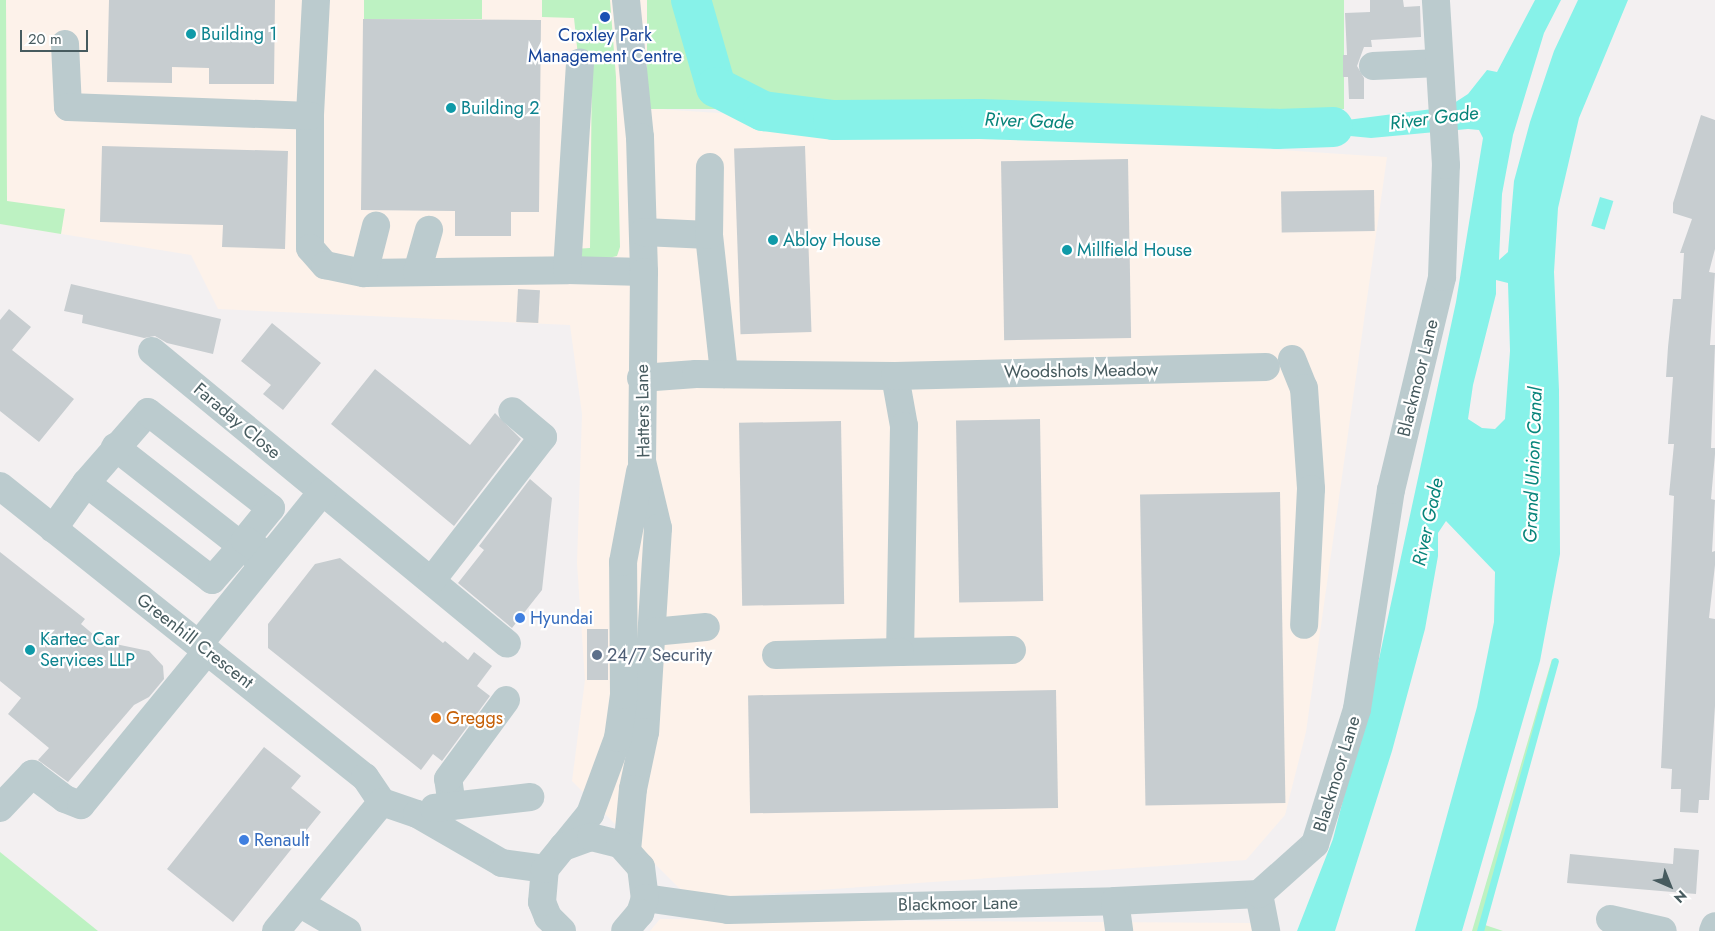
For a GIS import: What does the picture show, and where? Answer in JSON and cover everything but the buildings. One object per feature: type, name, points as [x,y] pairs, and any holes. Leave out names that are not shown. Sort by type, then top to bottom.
[{"type":"street","points":[[316,0],[310,116],[310,248],[324,265],[364,273],[567,270],[644,272]]},
{"type":"street","name":"Hatters Lane","points":[[626,0],[640,137],[644,272],[641,378],[642,461],[658,528],[653,632],[645,732],[633,789],[627,850]]},
{"type":"street","name":"Blackmoor Lane","points":[[645,898],[728,910],[845,919],[1115,901],[1259,894],[1315,844],[1357,709],[1390,490],[1442,276],[1446,165],[1437,11]]},
{"type":"street","points":[[66,44],[68,107],[310,116]]},
{"type":"street","points":[[567,270],[580,62]]},
{"type":"street","points":[[1373,66],[1440,73]]},
{"type":"street","points":[[710,167],[709,235],[724,374]]},
{"type":"street","points":[[364,273],[376,226]]},
{"type":"street","points":[[417,272],[429,230]]},
{"type":"street","points":[[643,232],[709,235]]},
{"type":"street","name":"Faraday Close","points":[[152,351],[322,492],[432,580],[507,644]]},
{"type":"street","points":[[1292,359],[1304,388],[1311,489],[1304,625]]},
{"type":"street","name":"Woodshots Meadow","points":[[641,378],[724,374],[895,376],[1266,367]]},
{"type":"street","points":[[895,376],[904,426],[900,652]]},
{"type":"street","points":[[432,580],[543,436],[512,411]]},
{"type":"street","points":[[53,528],[86,483],[115,447],[148,412],[271,508],[212,580],[86,483]]},
{"type":"street","points":[[115,447],[266,560]]},
{"type":"street","points":[[560,930],[548,917],[542,902],[544,869],[590,814],[618,738],[624,695],[623,562],[642,461]]},
{"type":"street","name":"Greenhill Crescent","points":[[0,486],[365,777],[382,802]]},
{"type":"street","points":[[0,808],[32,774],[65,799],[81,805],[203,648],[266,560],[322,492]]},
{"type":"street","points":[[653,632],[706,627]]},
{"type":"street","points":[[776,655],[1012,650]]},
{"type":"street","points":[[452,806],[448,779],[506,700]]},
{"type":"street","points":[[417,814],[428,809],[530,797]]},
{"type":"street","points":[[276,931],[382,802],[417,814],[502,863],[544,869]]},
{"type":"street","points":[[563,847],[591,837],[606,838],[627,850],[641,867],[645,898],[634,923],[625,931]]},
{"type":"street","points":[[1259,894],[1266,931]]},
{"type":"street","points":[[1115,901],[1119,931]]},
{"type":"street","points":[[299,903],[347,931]]},
{"type":"street","points":[[1610,919],[1663,931]]},
{"type":"street","points":[[1713,931],[1715,926]]},
{"type":"shaded area","points":[[0,0],[649,0],[658,109],[1387,157],[1306,732],[1285,815],[1246,860],[707,898],[679,888],[572,781],[585,680],[577,563],[582,414],[570,325],[218,309],[191,255],[0,224]]},
{"type":"shaded area","points":[[660,919],[1258,923],[1257,931],[650,931]]},
{"type":"green space","points":[[0,0],[6,0],[7,201],[65,209],[61,234],[0,224]]},
{"type":"green space","points":[[364,0],[482,0],[482,19],[364,19]]},
{"type":"green space","points":[[542,0],[610,0],[616,77],[620,247],[617,256],[588,263],[573,249],[590,248],[592,65],[578,56],[574,18],[542,17]]},
{"type":"green space","points":[[647,0],[1344,0],[1344,109],[647,109]]},
{"type":"green space","points":[[1552,659],[1555,661],[1485,925],[1503,931],[1472,931]]},
{"type":"green space","points":[[0,852],[98,931],[0,931]]},
{"type":"water","name":"Grand Union Canal","points":[[1535,0],[1561,0],[1544,33],[1513,135],[1502,194],[1499,260],[1508,252],[1514,181],[1530,122],[1554,51],[1578,0],[1628,0],[1579,118],[1558,208],[1554,272],[1559,390],[1560,554],[1540,661],[1462,931],[1415,931],[1477,707],[1494,622],[1495,572],[1446,521],[1438,533],[1438,556],[1425,629],[1392,751],[1335,931],[1297,931],[1333,839],[1379,659],[1456,302],[1483,138],[1479,130],[1468,129],[1371,138],[1277,129],[1448,107],[1468,94],[1487,70],[1497,72]],"holes":[[[1496,280],[1508,283],[1510,351],[1505,419],[1495,429],[1482,428],[1468,419],[1473,385],[1496,294]]]},
{"type":"water","points":[[1600,197],[1613,201],[1605,230],[1591,226]]},
{"type":"waterway","name":"River Gade","points":[[691,0],[716,87],[763,111],[833,120],[980,119],[1277,129],[1333,127]]},
{"type":"waterway","points":[[1480,931],[1555,661]]},
{"type":"place","name":"Croxley Park Management Centre","points":[[605,17]]},
{"type":"place","name":"Building 1","points":[[191,34]]},
{"type":"place","name":"Building 2","points":[[451,108]]},
{"type":"place","name":"Abloy House","points":[[773,240]]},
{"type":"place","name":"Millfield House","points":[[1067,250]]},
{"type":"place","name":"Hyundai","points":[[520,618]]},
{"type":"place","name":"Kartec Car Services LLP","points":[[30,650]]},
{"type":"place","name":"24/7 Security","points":[[597,655]]},
{"type":"place","name":"Greggs","points":[[436,718]]},
{"type":"place","name":"Renault","points":[[244,840]]}]
